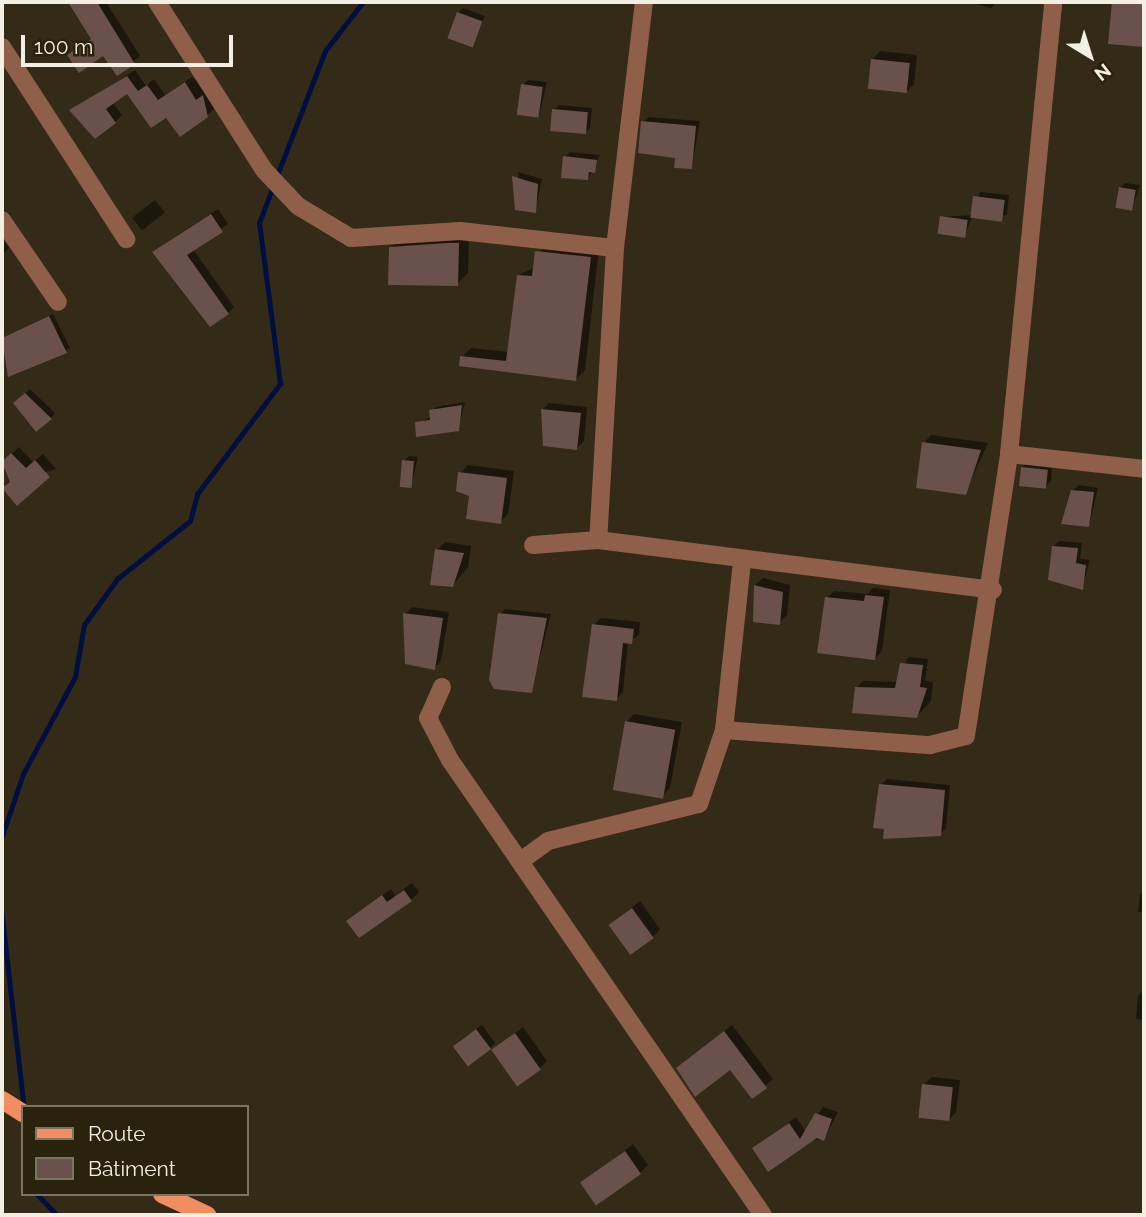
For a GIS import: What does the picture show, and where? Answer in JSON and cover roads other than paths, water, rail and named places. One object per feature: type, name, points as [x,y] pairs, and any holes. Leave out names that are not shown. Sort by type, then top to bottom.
[{"type":"main road","points":[[2,1100],[21,1112]]},
{"type":"main road","points":[[166,1196],[207,1215]]},
{"type":"street","points":[[158,2],[264,170],[298,206],[351,238],[460,232],[615,248]]},
{"type":"street","points":[[598,540],[615,248],[644,2]]},
{"type":"street","points":[[724,730],[930,746],[966,736],[993,590],[1009,454],[1053,2]]},
{"type":"street","points":[[2,47],[126,239]]},
{"type":"street","points":[[2,220],[58,302]]},
{"type":"street","points":[[1009,454],[1144,469]]},
{"type":"street","points":[[533,545],[598,540],[742,562],[993,590]]},
{"type":"street","points":[[522,860],[548,841],[699,804],[724,730],[742,562]]},
{"type":"street","points":[[442,687],[428,718],[763,1215]]},
{"type":"waterway","points":[[276,178],[325,51],[363,2]]},
{"type":"waterway","points":[[2,836],[23,774],[75,677],[84,625],[117,579],[190,521],[197,494],[280,384],[259,223],[273,186]]},
{"type":"waterway","points":[[2,913],[24,1105]]},
{"type":"waterway","points":[[39,1196],[57,1215]]}]
